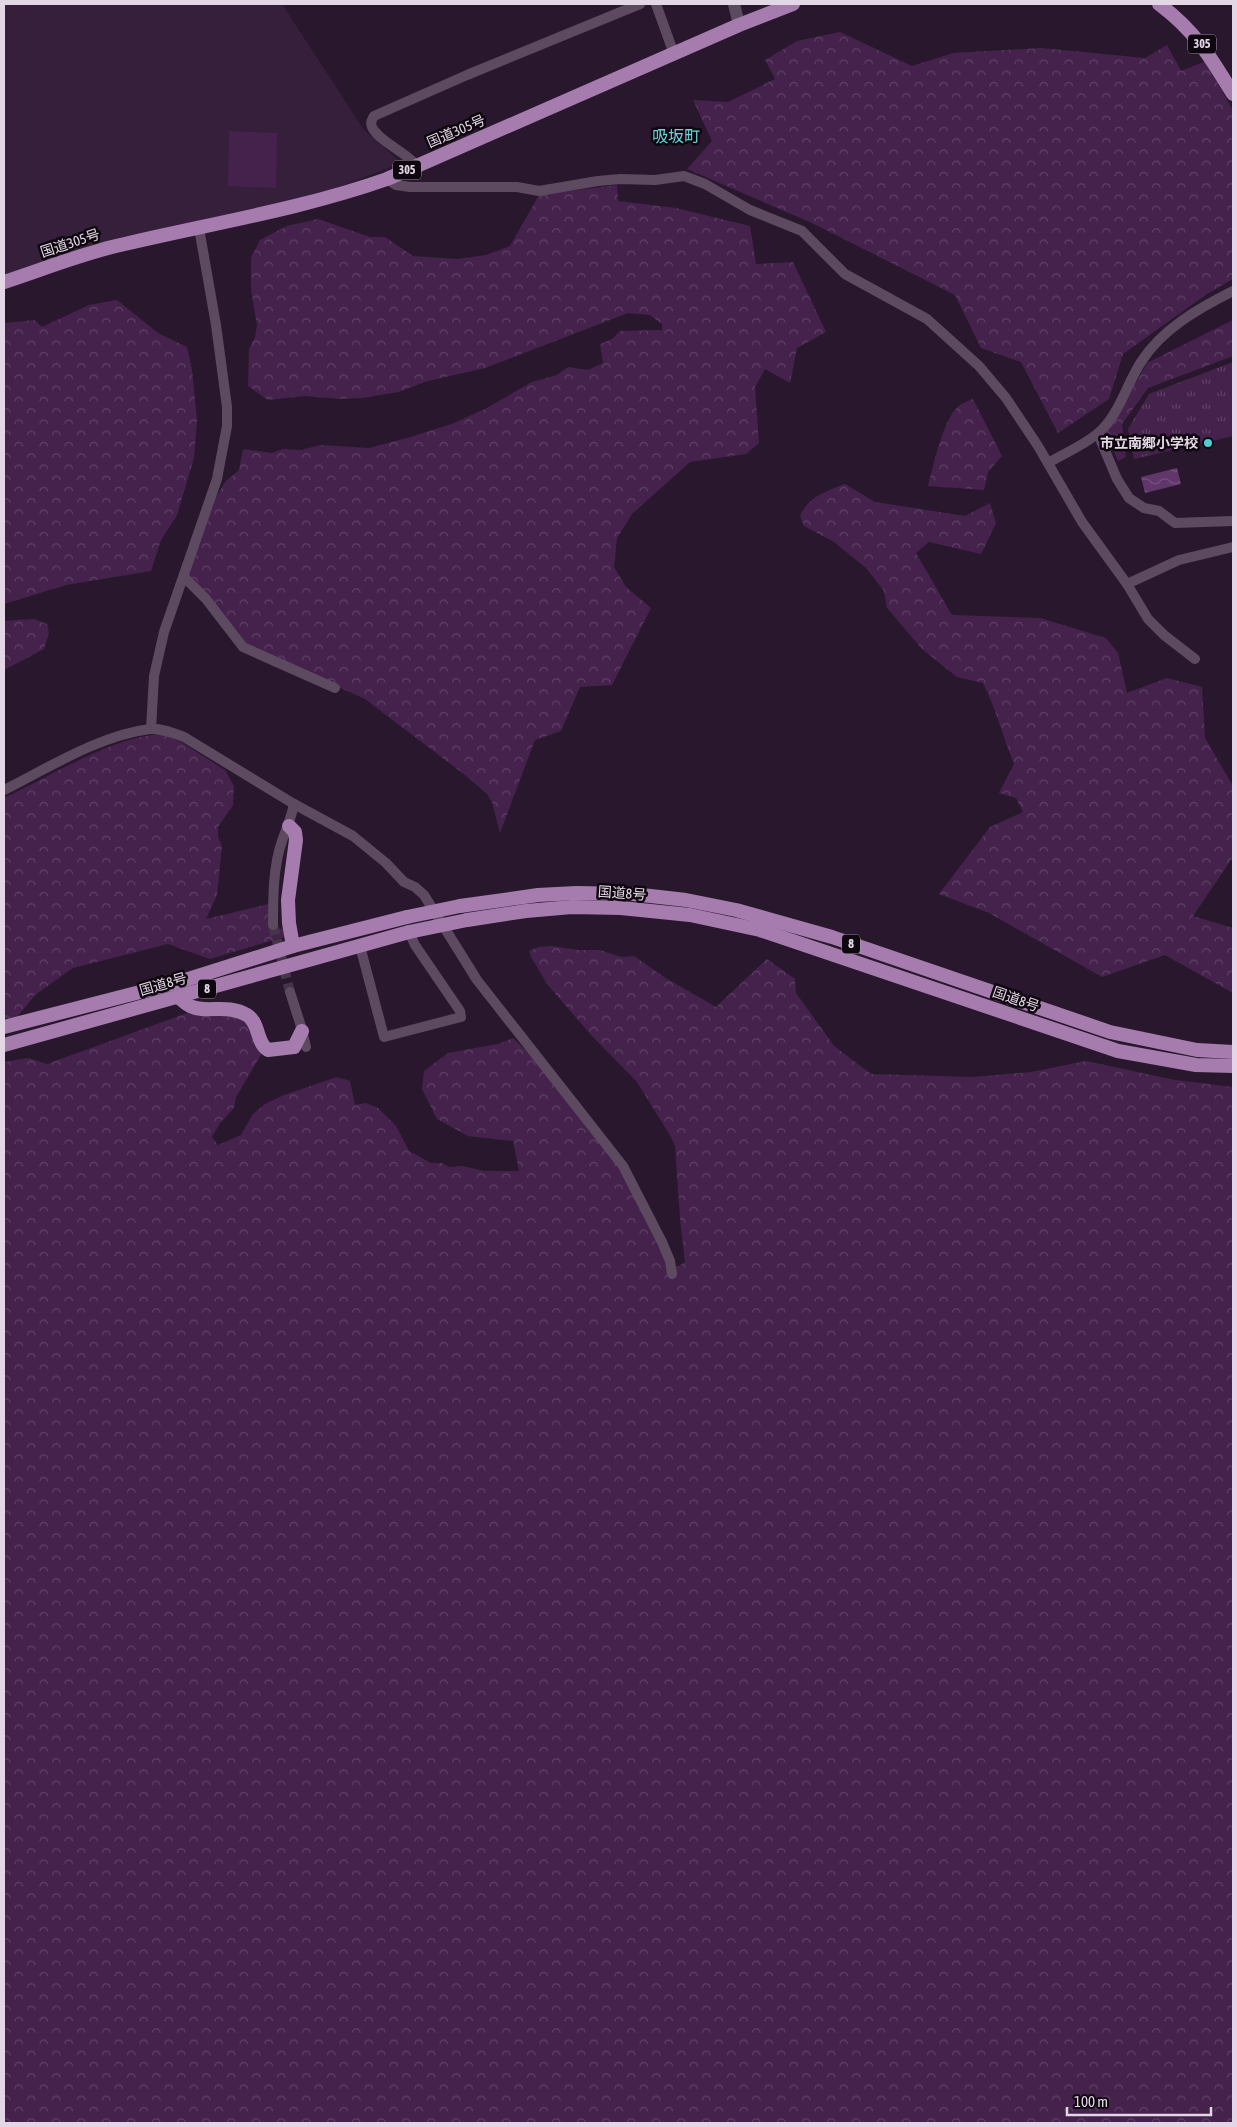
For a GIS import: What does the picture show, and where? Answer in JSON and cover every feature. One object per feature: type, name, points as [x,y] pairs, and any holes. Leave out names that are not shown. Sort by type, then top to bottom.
[{"type":"highway","name":"国道305号","points":[[4,282],[114,246],[315,202],[386,179],[739,25],[793,4]]},
{"type":"highway","name":"305","points":[[1158,4],[1185,25],[1200,41],[1233,94]]},
{"type":"highway","points":[[289,826],[294,832],[296,840],[288,900],[289,923],[294,946]]},
{"type":"highway","name":"国道8号","points":[[4,1027],[179,982],[294,946],[407,916],[538,895],[576,893],[632,894],[686,900],[736,910],[832,937],[1110,1032],[1197,1050],[1233,1052]]},
{"type":"highway","name":"国道8号","points":[[4,1044],[409,932],[467,920],[526,911],[572,907],[620,908],[690,915],[760,930],[1118,1051],[1188,1064],[1233,1066]]},
{"type":"highway","points":[[178,997],[191,1007],[227,1008],[245,1014],[255,1024],[263,1047],[268,1050],[294,1047],[302,1031]]},
{"type":"street","points":[[417,166],[411,159],[379,135],[371,126],[374,116],[476,71],[640,4]]},
{"type":"street","points":[[656,4],[674,54]]},
{"type":"street","points":[[734,4],[739,25]]},
{"type":"street","points":[[386,179],[396,185],[410,187],[517,187],[539,191],[598,181],[620,179],[655,180],[684,176],[705,184],[750,210],[802,231],[845,274],[927,319],[979,366],[1006,398],[1082,522],[1127,584],[1148,619],[1164,635],[1195,659]]},
{"type":"street","points":[[151,729],[154,676],[164,632],[217,479],[227,426],[227,407],[216,324],[199,228]]},
{"type":"street","points":[[1048,464],[1098,434],[1118,406],[1140,363],[1152,348],[1194,312],[1233,291]]},
{"type":"street","points":[[1098,434],[1117,479],[1129,498],[1144,508],[1158,511],[1175,523],[1233,521]]},
{"type":"street","points":[[1127,584],[1179,560],[1233,547]]},
{"type":"street","points":[[184,577],[206,599],[243,647],[335,688]]},
{"type":"street","points":[[4,790],[102,742],[151,729],[170,732],[184,737],[294,804],[353,836],[386,863],[404,882],[415,887],[424,895],[477,980],[622,1166],[662,1242],[670,1262],[672,1274]]},
{"type":"street","points":[[273,925],[276,875],[282,841],[289,826],[294,804]]},
{"type":"street","points":[[360,946],[384,1037],[461,1017],[460,1011],[414,945],[409,932]]},
{"type":"street","points":[[290,992],[306,1047]]},
{"type":"shaded area","points":[[4,4],[282,4],[364,130],[402,163],[312,197],[183,224],[91,246],[4,275]]},
{"type":"green space","points":[[840,32],[912,66],[953,53],[1041,48],[1145,58],[1167,45],[1181,71],[1206,61],[1233,111],[1233,279],[1207,294],[1123,354],[1109,399],[1058,433],[1021,362],[981,348],[955,295],[812,223],[687,169],[712,141],[693,100],[728,102],[775,79],[765,60],[797,41]]},
{"type":"green space","points":[[229,131],[277,133],[276,188],[228,186]]},
{"type":"green space","points":[[617,185],[618,201],[676,208],[750,226],[756,264],[793,262],[826,332],[797,348],[790,383],[765,369],[755,387],[759,443],[746,454],[690,462],[632,514],[617,538],[614,567],[626,587],[651,608],[612,685],[580,687],[561,731],[535,740],[500,833],[492,802],[487,794],[465,775],[365,699],[247,646],[186,575],[199,546],[214,501],[225,482],[239,470],[243,449],[272,453],[283,449],[301,450],[321,445],[369,448],[407,438],[452,424],[485,409],[532,382],[557,375],[568,367],[588,370],[603,363],[600,344],[612,339],[620,331],[662,330],[662,324],[650,315],[628,313],[485,368],[428,381],[398,392],[362,398],[340,399],[305,396],[268,400],[248,386],[249,349],[255,337],[257,325],[251,290],[251,258],[260,240],[287,226],[318,219],[370,237],[385,237],[413,256],[457,259],[486,255],[510,246],[539,195]]},
{"type":"green space","points":[[117,300],[158,333],[187,347],[192,369],[197,420],[194,458],[177,515],[161,540],[151,571],[66,585],[4,604],[4,319],[6,323],[34,320],[42,327],[89,305]]},
{"type":"green space","points":[[1233,320],[1233,356],[1148,388],[1122,424],[1126,457],[1118,461],[1106,433],[1147,363]]},
{"type":"green space","points":[[1233,362],[1233,436],[1134,459],[1128,429],[1149,394]]},
{"type":"green space","points":[[973,399],[1002,456],[988,472],[984,490],[928,486],[939,443],[948,421],[959,406]]},
{"type":"green space","points":[[845,484],[875,502],[965,516],[990,503],[996,523],[981,554],[929,542],[916,553],[952,615],[1040,618],[1106,638],[1118,653],[1127,693],[1167,678],[1202,687],[1205,738],[1233,786],[1233,857],[1193,916],[1233,928],[1233,993],[1165,955],[1102,977],[989,913],[939,894],[990,827],[1023,812],[1016,798],[999,793],[1014,764],[983,683],[957,677],[922,649],[887,608],[884,591],[866,568],[834,542],[804,526],[800,516],[803,509],[813,499]]},
{"type":"green space","points":[[34,619],[47,624],[49,633],[44,649],[4,670],[4,621]]},
{"type":"green space","points":[[162,734],[181,742],[225,770],[234,786],[233,805],[218,827],[218,837],[222,846],[217,895],[206,919],[268,904],[268,928],[285,929],[284,937],[210,959],[168,944],[73,968],[35,995],[17,1017],[4,1019],[4,798],[102,750],[122,742]]},
{"type":"green space","points":[[551,946],[578,950],[600,950],[622,957],[634,956],[664,977],[716,1007],[767,959],[795,979],[796,993],[834,1046],[871,1074],[973,1077],[1031,1072],[1086,1061],[1175,1080],[1233,1087],[1233,2123],[4,2123],[4,1062],[28,1058],[47,1064],[190,1012],[236,1014],[249,1023],[262,1053],[236,1097],[234,1108],[220,1123],[212,1137],[218,1145],[241,1135],[253,1114],[265,1104],[284,1095],[337,1077],[350,1081],[355,1105],[366,1103],[378,1108],[396,1126],[409,1151],[431,1163],[442,1163],[449,1167],[462,1166],[485,1171],[519,1171],[513,1141],[468,1136],[437,1119],[422,1089],[424,1071],[448,1053],[498,1044],[513,1038],[551,1075],[625,1177],[669,1264],[677,1267],[685,1262],[675,1146],[637,1082],[592,1036],[547,984],[529,951],[539,947]]},
{"type":"water","points":[[1177,468],[1181,484],[1145,493],[1141,477]]},
{"type":"tunnel","points":[[273,925],[290,992]]},
{"type":"place","name":"市立南郷小学校","points":[[1208,443]]},
{"type":"district","name":"吸坂町","points":[[676,136]]}]
